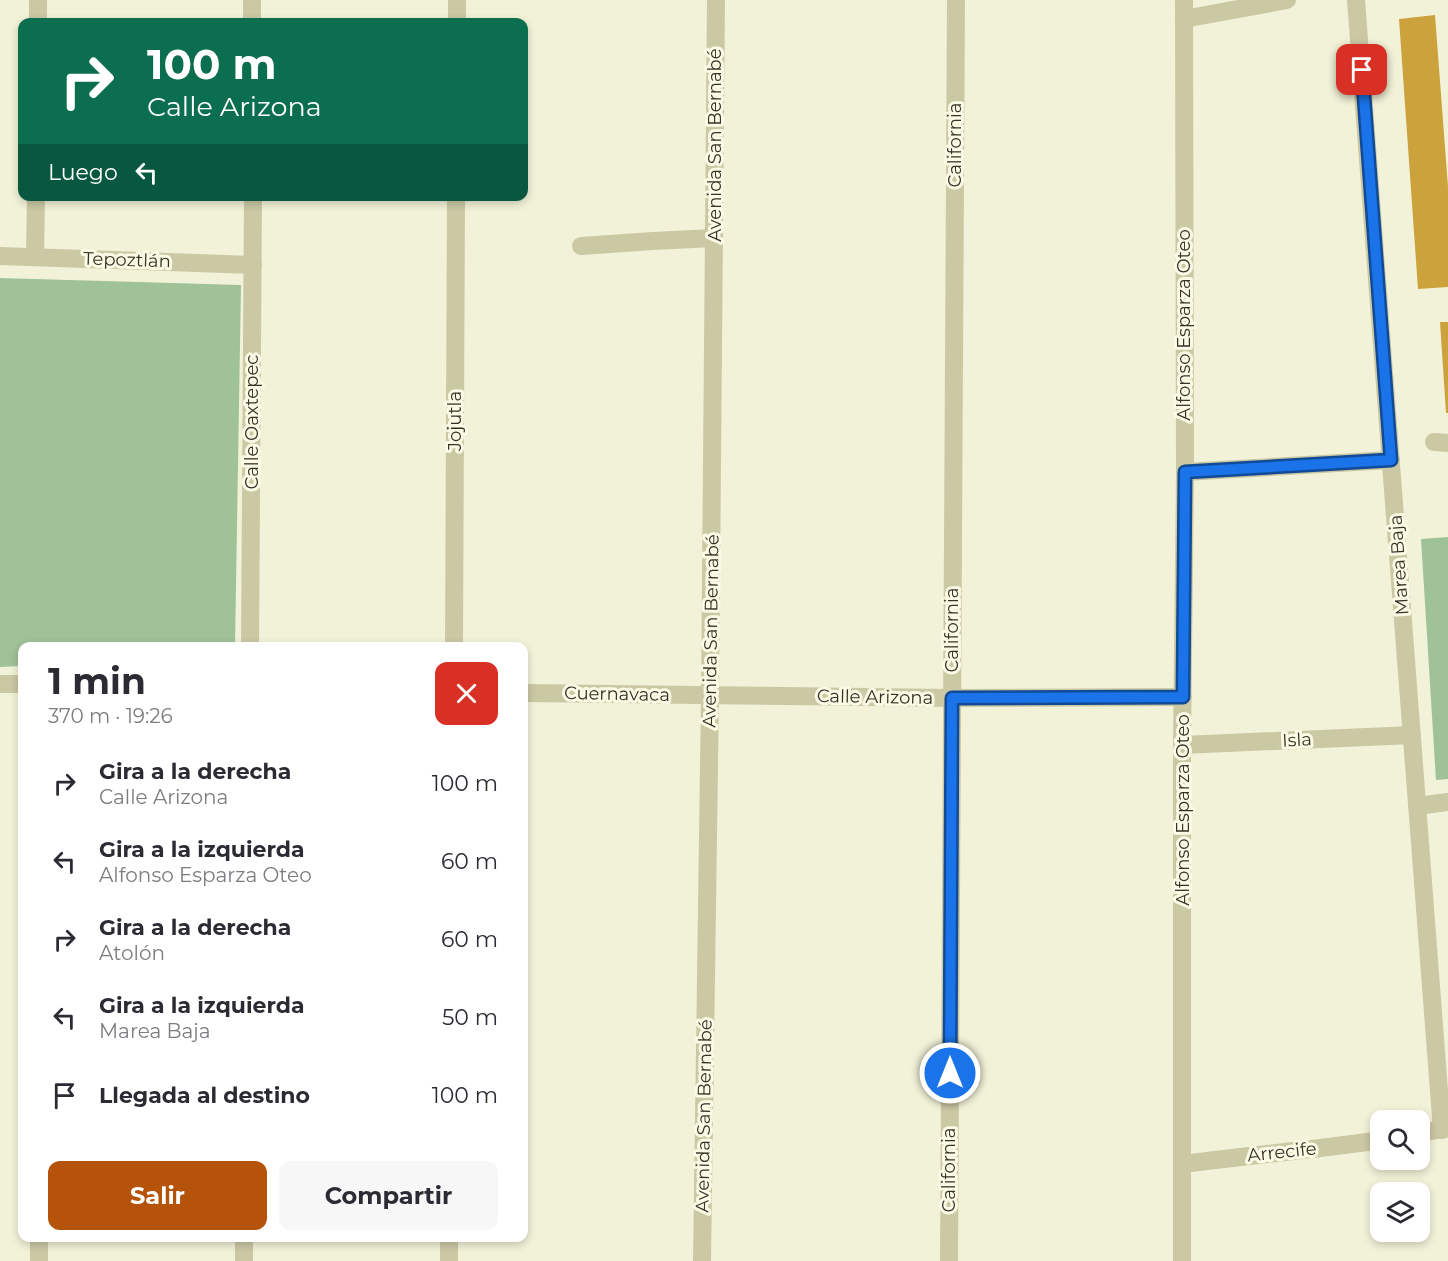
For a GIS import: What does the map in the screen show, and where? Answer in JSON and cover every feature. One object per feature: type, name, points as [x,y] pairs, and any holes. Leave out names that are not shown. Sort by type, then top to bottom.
[{"type":"street","points":[[38,0],[38,18]]},
{"type":"street","points":[[252,0],[252,18]]},
{"type":"street","points":[[457,0],[457,18]]},
{"type":"street","name":"Avenida San Bernabé","points":[[702,1261],[716,0]]},
{"type":"street","name":"California","points":[[949,1261],[956,0]]},
{"type":"street","name":"Alfonso Esparza Oteo","points":[[1182,1261],[1184,0]]},
{"type":"street","points":[[1184,19],[1287,0]]},
{"type":"street","name":"Marea Baja","points":[[1356,0],[1417,806],[1445,1129]]},
{"type":"street","points":[[35,257],[36,201]]},
{"type":"street","name":"Calle Oaxtepec","points":[[250,642],[253,201]]},
{"type":"street","name":"Jojutla","points":[[454,642],[456,201]]},
{"type":"street","points":[[581,246],[714,238]]},
{"type":"street","name":"Tepoztlán","points":[[0,256],[253,265]]},
{"type":"street","points":[[1185,472],[1391,460]]},
{"type":"street","points":[[0,684],[18,684]]},
{"type":"street","name":"Cuernavaca","points":[[528,693],[710,695]]},
{"type":"street","name":"Calle Arizona","points":[[710,695],[952,698],[1183,697]]},
{"type":"street","name":"Isla","points":[[1182,745],[1412,735]]},
{"type":"street","points":[[1417,806],[1448,802]]},
{"type":"street","points":[[1430,1132],[1445,1129]]},
{"type":"street","name":"Arrecife","points":[[1183,1164],[1370,1141]]},
{"type":"street","points":[[39,1242],[39,1261]]},
{"type":"street","points":[[244,1242],[244,1261]]},
{"type":"street","points":[[449,1242],[449,1261]]},
{"type":"green space","points":[[0,278],[241,285],[235,642],[18,642],[18,666],[0,667]]},
{"type":"green space","points":[[1448,537],[1448,779],[1436,780],[1421,539]]},
{"type":"building","points":[[1435,15],[1448,187],[1448,287],[1418,289],[1399,19]]},
{"type":"building","points":[[1440,322],[1448,322],[1448,413],[1446,413]]},
{"type":"route","points":[[950,1073],[952,698],[1183,697],[1185,472],[1391,460],[1362,70]]}]
